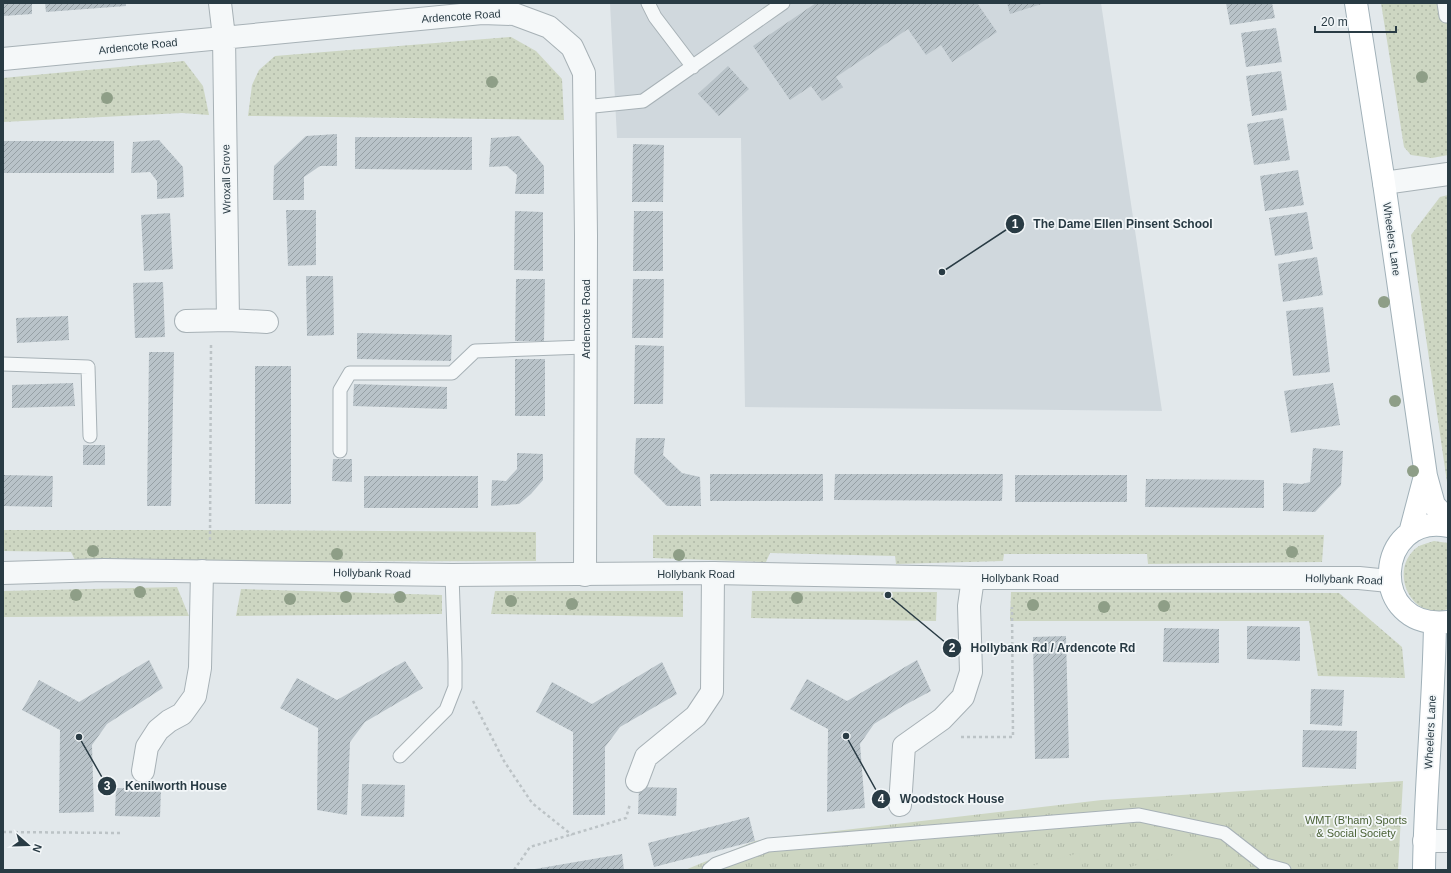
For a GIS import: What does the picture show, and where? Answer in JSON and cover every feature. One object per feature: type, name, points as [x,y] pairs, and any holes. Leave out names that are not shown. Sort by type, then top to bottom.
[{"type":"main road","name":"Wheelers Lane","points":[[1356,3],[1384,183],[1426,476],[1434,505],[1448,520]]},
{"type":"main road","name":"Wheelers Lane","points":[[1410,533],[1426,476]]},
{"type":"main road","points":[[1441,623],[1422,620],[1410,614],[1400,605],[1393,594],[1389,581],[1390,562],[1397,546],[1410,533],[1424,526],[1440,524],[1448,526]]},
{"type":"main road","name":"Wheelers Lane","points":[[1424,870],[1424,840],[1434,657],[1441,623]]},
{"type":"street","name":"Wroxall Grove","points":[[220,3],[224,37],[220,320]]},
{"type":"street","name":"Ardencote Road","points":[[3,59],[482,13],[514,14],[550,27],[572,47],[584,73],[586,236],[585,575]]},
{"type":"street","points":[[1384,183],[1448,174]]},
{"type":"street","points":[[186,321],[220,320],[267,322]]},
{"type":"street","name":"Hollybank Road","points":[[3,573],[104,570],[202,570],[452,575],[713,573],[973,578],[1359,578],[1389,581]]},
{"type":"street","points":[[143,771],[147,747],[158,730],[169,721],[182,714],[195,696],[200,668],[202,570]]},
{"type":"street","points":[[637,781],[646,757],[696,716],[712,692],[713,573]]},
{"type":"street","points":[[900,805],[904,746],[942,719],[963,697],[971,672],[969,606],[973,578]]},
{"type":"street","points":[[1424,840],[1448,841]]},
{"type":"lane","points":[[648,3],[655,17],[693,67]]},
{"type":"lane","points":[[584,107],[643,102],[784,3]]},
{"type":"lane","points":[[340,451],[340,390],[350,373],[452,373],[476,351],[585,347]]},
{"type":"lane","points":[[3,364],[88,367],[90,436]]},
{"type":"lane","points":[[400,756],[446,710],[455,687],[452,575]]},
{"type":"lane","points":[[709,870],[716,864],[768,845],[1139,815],[1224,833],[1265,865],[1284,870]]},
{"type":"path","points":[[210,540],[220,320]]},
{"type":"path","points":[[960,737],[1013,737],[1012,607]]},
{"type":"path","points":[[455,687],[473,701],[504,761],[532,802],[572,835]]},
{"type":"path","points":[[514,870],[530,847],[626,818],[637,781]]},
{"type":"path","points":[[3,832],[122,833]]},
{"type":"shaded area","points":[[610,3],[1101,3],[1162,411],[745,407],[741,138],[617,138]]},
{"type":"green space","points":[[1381,3],[1448,3],[1448,155],[1432,158],[1411,155],[1404,147]]},
{"type":"green space","points":[[511,37],[536,51],[562,79],[564,120],[248,116],[252,85],[259,70],[275,56]]},
{"type":"green space","points":[[184,61],[203,86],[209,115],[182,113],[3,122],[3,78]]},
{"type":"green space","points":[[1448,195],[1448,489],[1411,235],[1440,197]]},
{"type":"green space","points":[[3,530],[536,532],[536,561],[76,562],[71,552],[3,551]]},
{"type":"green space","points":[[653,535],[1324,535],[1322,562],[1148,564],[1147,554],[1004,554],[1003,561],[896,564],[895,556],[770,553],[766,562],[653,558]]},
{"type":"green space","points":[[1434,541],[1448,543],[1448,609],[1435,611],[1423,608],[1414,601],[1407,591],[1404,579],[1404,567],[1409,556],[1419,546]]},
{"type":"green space","points":[[177,587],[189,616],[3,617],[3,591]]},
{"type":"green space","points":[[241,589],[442,595],[442,614],[236,616]]},
{"type":"green space","points":[[495,591],[683,591],[683,617],[491,614]]},
{"type":"green space","points":[[752,591],[937,592],[936,621],[751,618]]},
{"type":"green space","points":[[1011,592],[1339,593],[1402,647],[1405,678],[1318,676],[1309,621],[1010,621]]},
{"type":"green space","name":"WMT (B'ham) Sports & Social Society","points":[[1403,781],[1398,870],[685,870],[755,841],[767,839],[1102,800]]},
{"type":"green space","points":[[1192,850],[1217,870],[1119,870]]},
{"type":"green space","points":[[1079,853],[1083,870],[1017,870]]},
{"type":"building","points":[[3,3],[32,3],[32,14],[3,16]]},
{"type":"building","points":[[45,3],[126,3],[126,6],[46,12]]},
{"type":"building","points":[[816,3],[977,3],[997,32],[952,62],[941,45],[926,55],[908,29],[836,77],[843,87],[822,101],[811,86],[790,100],[753,46]]},
{"type":"building","points":[[1007,3],[1045,3],[1010,14]]},
{"type":"building","points":[[1226,3],[1272,3],[1275,18],[1230,25]]},
{"type":"building","points":[[1276,28],[1282,62],[1246,67],[1241,33]]},
{"type":"building","points":[[728,66],[749,89],[719,116],[698,94]]},
{"type":"building","points":[[1281,71],[1287,110],[1252,116],[1246,76]]},
{"type":"building","points":[[1283,118],[1290,160],[1254,165],[1247,124]]},
{"type":"building","points":[[337,134],[337,166],[320,166],[304,177],[304,200],[273,200],[274,166],[306,136]]},
{"type":"building","points":[[519,136],[544,166],[544,194],[515,194],[517,175],[507,166],[489,167],[491,138]]},
{"type":"building","points":[[355,137],[472,137],[472,170],[355,169]]},
{"type":"building","points":[[159,140],[183,167],[184,197],[157,199],[157,181],[150,172],[131,173],[133,142]]},
{"type":"building","points":[[3,141],[114,141],[114,173],[3,173]]},
{"type":"building","points":[[633,144],[664,145],[663,202],[632,202]]},
{"type":"building","points":[[1298,170],[1304,205],[1265,211],[1260,176]]},
{"type":"building","points":[[286,210],[316,210],[316,265],[288,266]]},
{"type":"building","points":[[515,211],[543,212],[543,271],[514,270]]},
{"type":"building","points":[[634,211],[663,211],[663,271],[633,271]]},
{"type":"building","points":[[1307,212],[1313,249],[1275,256],[1269,218]]},
{"type":"building","points":[[170,213],[173,269],[144,271],[141,215]]},
{"type":"building","points":[[1317,257],[1323,295],[1283,302],[1278,264]]},
{"type":"building","points":[[306,276],[333,276],[334,335],[307,336]]},
{"type":"building","points":[[516,279],[545,279],[544,341],[515,341]]},
{"type":"building","points":[[633,279],[664,279],[663,338],[632,338]]},
{"type":"building","points":[[163,282],[165,337],[135,338],[133,283]]},
{"type":"building","points":[[1323,307],[1330,372],[1293,376],[1286,311]]},
{"type":"building","points":[[68,316],[69,340],[17,343],[16,318]]},
{"type":"building","points":[[357,333],[452,335],[451,361],[357,359]]},
{"type":"building","points":[[635,345],[664,346],[663,404],[634,404]]},
{"type":"building","points":[[149,352],[174,352],[171,506],[147,506]]},
{"type":"building","points":[[515,359],[545,359],[545,416],[515,416]]},
{"type":"building","points":[[255,366],[291,366],[291,504],[255,504]]},
{"type":"building","points":[[73,383],[75,406],[12,408],[12,385]]},
{"type":"building","points":[[1333,383],[1340,425],[1291,433],[1284,391]]},
{"type":"building","points":[[354,384],[447,387],[447,409],[353,406]]},
{"type":"building","points":[[636,438],[665,438],[663,455],[682,473],[700,477],[701,506],[667,506],[634,473]]},
{"type":"building","points":[[83,445],[105,445],[105,465],[83,465]]},
{"type":"building","points":[[1313,448],[1343,451],[1341,485],[1315,512],[1283,511],[1283,483],[1302,484],[1310,482]]},
{"type":"building","points":[[517,453],[543,454],[543,480],[531,494],[519,504],[491,506],[492,480],[506,481],[517,469]]},
{"type":"building","points":[[333,459],[352,459],[352,482],[332,481]]},
{"type":"building","points":[[710,474],[823,474],[823,501],[710,501]]},
{"type":"building","points":[[835,474],[1003,474],[1002,501],[834,500]]},
{"type":"building","points":[[3,475],[53,476],[52,507],[3,506]]},
{"type":"building","points":[[1015,475],[1127,475],[1127,502],[1015,502]]},
{"type":"building","points":[[364,476],[478,476],[478,508],[364,508]]},
{"type":"building","points":[[1146,479],[1264,480],[1264,508],[1145,507]]},
{"type":"building","points":[[1247,626],[1300,627],[1300,661],[1247,659]]},
{"type":"building","points":[[1164,628],[1219,629],[1219,663],[1163,662]]},
{"type":"building","points":[[1066,636],[1069,758],[1035,759],[1033,637]]},
{"type":"building","points":[[149,660],[163,688],[107,724],[92,745],[94,812],[59,813],[60,730],[22,710],[39,680],[79,702]]},
{"type":"building","points":[[917,660],[931,691],[874,724],[860,744],[865,808],[827,812],[828,729],[790,709],[807,679],[847,701]]},
{"type":"building","points":[[405,661],[423,688],[365,722],[350,742],[347,815],[317,810],[318,728],[280,708],[297,678],[337,700]]},
{"type":"building","points":[[662,662],[677,694],[620,727],[605,747],[605,815],[573,815],[573,732],[536,712],[552,682],[592,704]]},
{"type":"building","points":[[1311,689],[1344,690],[1342,726],[1310,724]]},
{"type":"building","points":[[1303,730],[1357,731],[1356,769],[1302,767]]},
{"type":"building","points":[[362,784],[405,785],[404,817],[361,816]]},
{"type":"building","points":[[639,787],[677,788],[676,816],[638,814]]},
{"type":"building","points":[[116,788],[161,789],[160,817],[115,816]]},
{"type":"building","points":[[749,817],[755,841],[654,867],[648,843]]},
{"type":"building","points":[[622,854],[624,870],[535,870],[535,869]]},
{"type":"place","name":"The Dame Ellen Pinsent School","points":[[942,272]]},
{"type":"place","name":"Hollybank Rd / Ardencote Rd","points":[[888,595]]},
{"type":"place","name":"Woodstock House","points":[[846,736]]},
{"type":"place","name":"Kenilworth House","points":[[79,737]]}]
